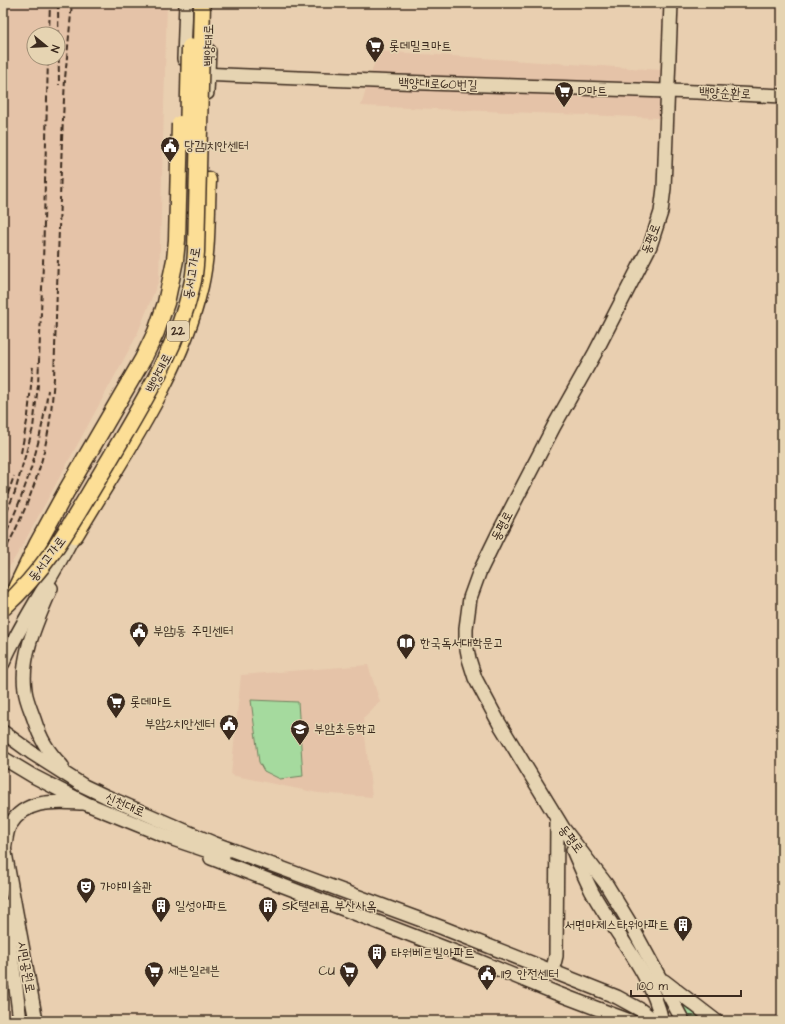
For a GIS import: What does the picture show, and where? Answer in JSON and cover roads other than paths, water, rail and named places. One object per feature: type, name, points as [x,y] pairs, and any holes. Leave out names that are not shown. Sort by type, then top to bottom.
[{"type":"highway","name":"동서고가로","points":[[3,595],[33,564],[59,526],[130,407],[168,333],[182,283],[188,228],[186,66],[192,3]]},
{"type":"highway","name":"동서고가로","points":[[3,608],[34,577],[63,539],[156,380],[176,336],[183,315],[193,284],[196,252],[202,3]]},
{"type":"highway","points":[[75,535],[153,402],[190,324],[200,284],[205,254],[208,180],[206,3]]},
{"type":"highway","points":[[3,615],[38,543],[143,358],[156,332],[166,303],[176,260],[181,94],[186,66]]},
{"type":"main road","name":"백양대로","points":[[3,615],[33,541],[67,474],[131,366],[162,306],[170,278],[184,179],[186,3]]},
{"type":"main road","name":"백양대로","points":[[3,663],[12,642],[41,591],[65,555],[136,415],[163,369],[188,310],[198,277],[202,250],[202,206],[208,74],[209,3]]},
{"type":"main road","name":"동평로","points":[[671,3],[664,188],[661,212],[650,246],[595,353],[554,426],[498,534],[474,586],[467,616],[466,644],[468,659],[475,678],[499,722],[560,824],[606,884],[631,925],[683,1021]]},
{"type":"main road","name":"백양대로60번길","points":[[186,66],[194,73],[208,74],[668,91]]},
{"type":"main road","name":"백양순환로","points":[[668,91],[782,96]]},
{"type":"main road","points":[[185,107],[191,101],[196,99],[203,101],[206,109]]},
{"type":"main road","points":[[65,555],[29,646],[24,670],[25,690],[39,734],[50,753],[84,786]]},
{"type":"main road","name":"신천대로","points":[[3,732],[32,753],[84,786],[175,833]]},
{"type":"main road","name":"신천대로","points":[[3,758],[33,776],[87,804],[175,833],[256,864]]},
{"type":"main road","points":[[4,845],[9,826],[18,814],[26,808],[50,802],[87,804]]},
{"type":"main road","points":[[554,964],[556,956],[560,824]]},
{"type":"main road","points":[[560,824],[592,892],[644,974],[654,994],[661,1021]]},
{"type":"main road","points":[[560,824],[680,1021]]},
{"type":"main road","points":[[175,833],[210,836],[264,854],[438,918],[618,990],[638,1002],[661,1021]]},
{"type":"main road","points":[[175,833],[202,855],[630,1021]]},
{"type":"main road","name":"시민공원로","points":[[4,845],[36,1021]]},
{"type":"main road","points":[[256,864],[414,924],[578,989],[621,1008],[643,1021]]},
{"type":"main road","points":[[256,864],[436,926],[617,997],[640,1009],[655,1021]]},
{"type":"main road","name":"시민공원로","points":[[3,905],[20,1021]]},
{"type":"main road","points":[[660,978],[716,1021]]},
{"type":"railway","points":[[49,26],[50,3]]},
{"type":"railway","points":[[58,3],[59,85]]},
{"type":"railway","points":[[3,554],[17,527],[34,485],[43,457],[48,434],[54,378],[62,139],[65,79],[72,3]]},
{"type":"railway","points":[[3,520],[15,492],[33,428],[38,385],[43,264],[48,66]]},
{"type":"railway","points":[[21,453],[28,416],[33,365]]},
{"type":"railway","points":[[3,539],[19,503],[32,467],[48,390]]},
{"type":"railway","points":[[5,502],[14,476]]},
{"type":"place","name":"롯데밀크마트","points":[[375,63]]},
{"type":"place","name":"D마트","points":[[564,108]]},
{"type":"place","name":"당감1치안센터","points":[[170,163]]},
{"type":"place","name":"부암1동 주민센터","points":[[139,648]]},
{"type":"place","name":"한국독서대학문고","points":[[406,660]]},
{"type":"place","name":"롯데마트","points":[[116,719]]},
{"type":"place","name":"부암2치안센터","points":[[229,741]]},
{"type":"place","name":"부암초등학교","points":[[300,746]]},
{"type":"place","name":"가야미술관","points":[[86,904]]},
{"type":"place","name":"일성아파트","points":[[161,923]]},
{"type":"place","name":"SK텔레콤 부산사옥","points":[[268,923]]},
{"type":"place","name":"서면마제스타워아파트","points":[[683,942]]},
{"type":"place","name":"타워베르빌아파트","points":[[377,970]]},
{"type":"place","name":"세븐일레븐","points":[[154,988]]},
{"type":"place","name":"CU","points":[[349,988]]},
{"type":"place","name":"119 안전센터","points":[[487,991]]}]
